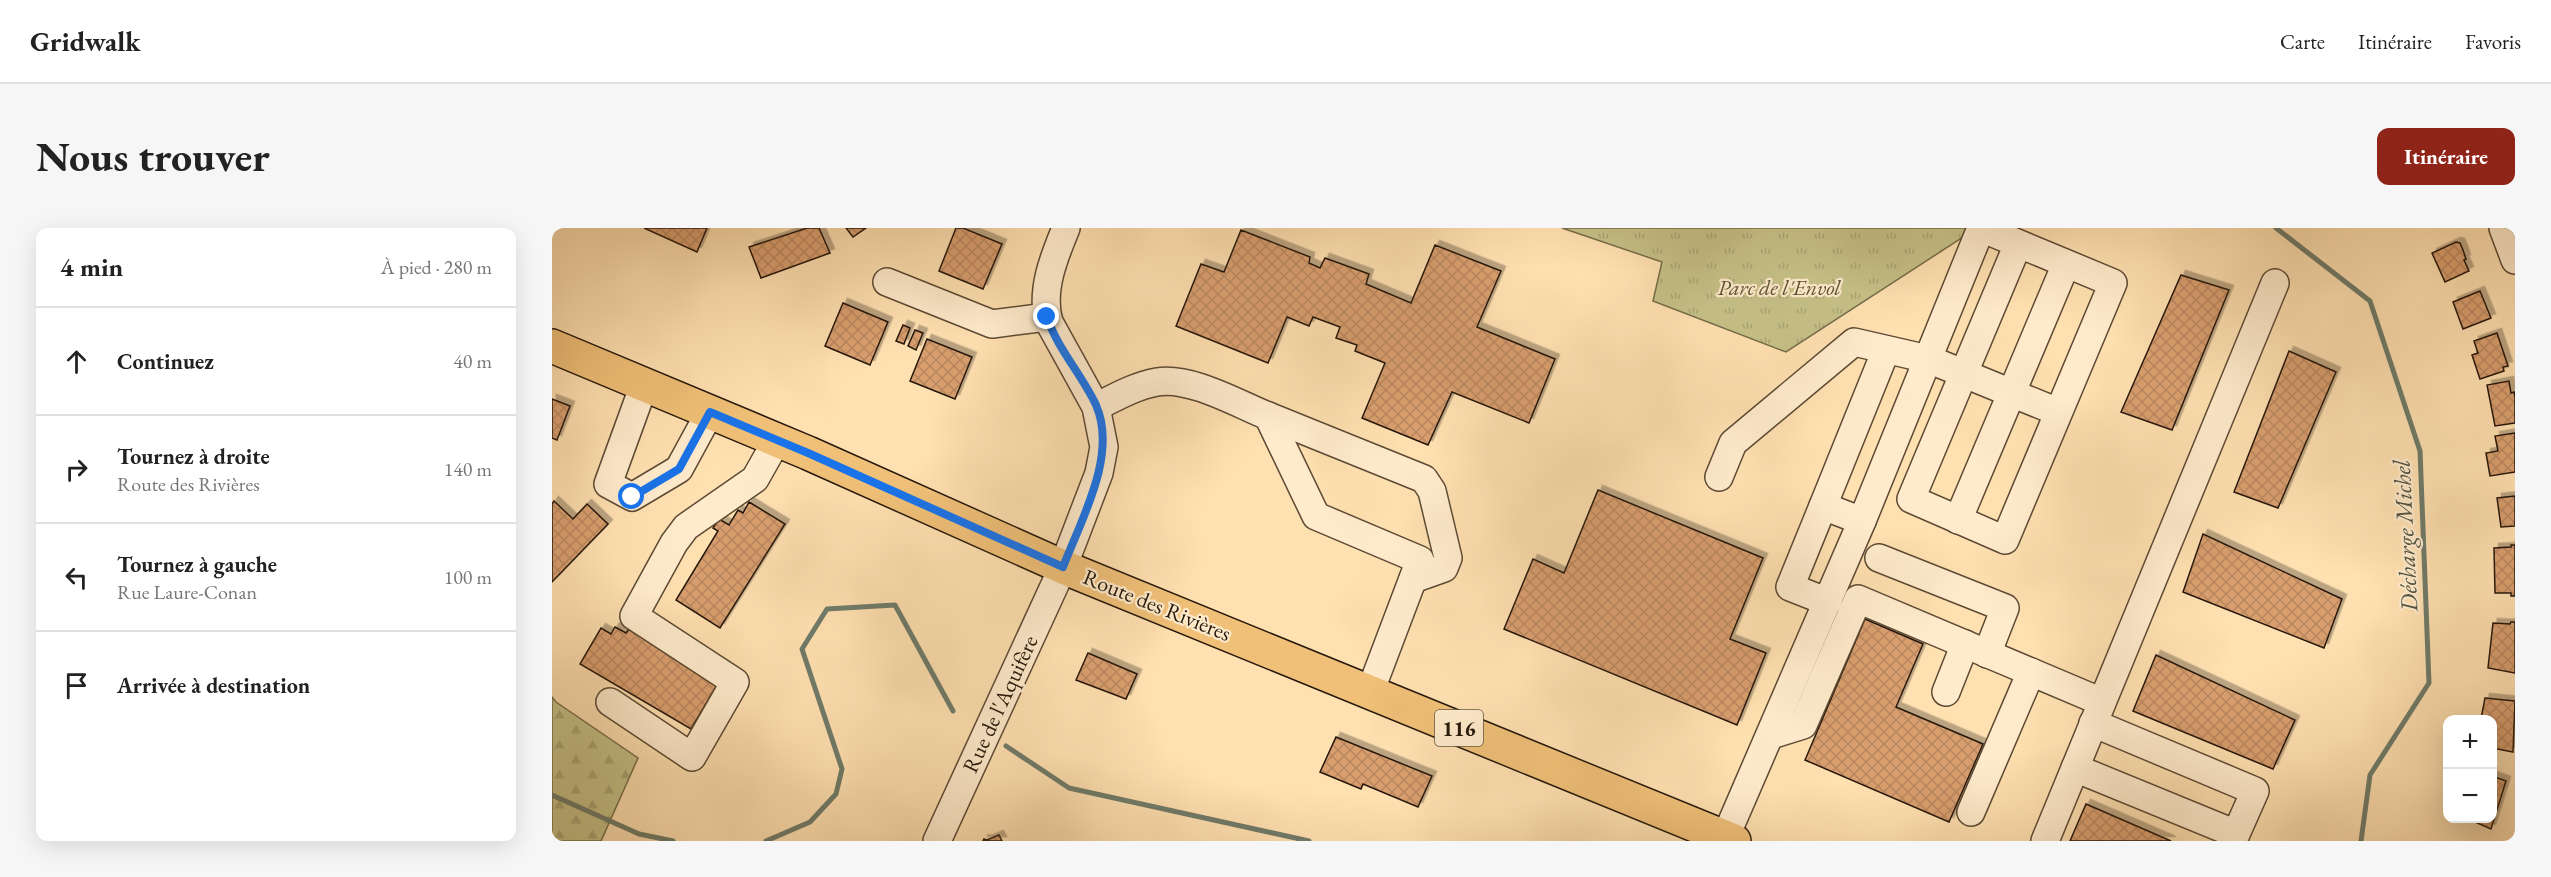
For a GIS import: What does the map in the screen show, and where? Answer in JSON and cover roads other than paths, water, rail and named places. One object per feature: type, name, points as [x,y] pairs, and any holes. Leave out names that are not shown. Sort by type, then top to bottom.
[{"type":"main road","name":"Route des Rivières","points":[[552,346],[777,440],[1063,567],[1729,839]]},
{"type":"street","points":[[887,282],[992,324],[1047,317],[1045,309],[1047,283],[1066,228]]},
{"type":"street","points":[[1729,839],[1981,228],[2113,283],[2005,540],[1911,499],[2018,244]]},
{"type":"street","points":[[2503,228],[2515,260]]},
{"type":"street","points":[[1959,520],[2066,264]]},
{"type":"street","points":[[2045,841],[2275,283]]},
{"type":"street","name":"Rue de l'Aquifère","points":[[937,841],[1063,567],[1099,473],[1104,447],[1096,406],[1047,317]]},
{"type":"street","points":[[1719,477],[1733,443],[1854,342],[1928,359],[2058,412]]},
{"type":"street","points":[[1828,602],[1790,587],[1886,350]]},
{"type":"street","points":[[1096,406],[1133,388],[1159,381],[1187,383],[1424,478],[1432,491],[1449,558],[1444,568],[1413,579]]},
{"type":"street","points":[[645,385],[608,484],[632,497],[679,469],[710,412]]},
{"type":"street","points":[[1269,416],[1316,516],[1420,560],[1370,692]]},
{"type":"street","points":[[610,702],[692,756],[735,682],[634,616],[674,543],[686,527],[755,479],[777,440]]},
{"type":"street","points":[[1823,506],[1862,521]]},
{"type":"street","points":[[1879,558],[2005,608],[1946,692]]},
{"type":"street","points":[[1771,735],[1803,725],[1857,599],[2031,672],[2098,712],[2254,791],[2236,834],[2075,768]]},
{"type":"street","points":[[1971,812],[2031,672]]},
{"type":"waterway","name":"Décharge Michel","points":[[2276,228],[2370,301],[2420,451],[2429,683],[2370,775],[2361,841]]},
{"type":"waterway","points":[[766,841],[810,822],[836,794],[842,769],[802,649],[827,609],[895,605],[953,711]]},
{"type":"waterway","points":[[1006,746],[1069,788],[1309,841]]},
{"type":"waterway","points":[[552,795],[639,834],[673,841]]},
{"type":"park label","name":"Parc de l'Envol","points":[[1779,287]]}]
